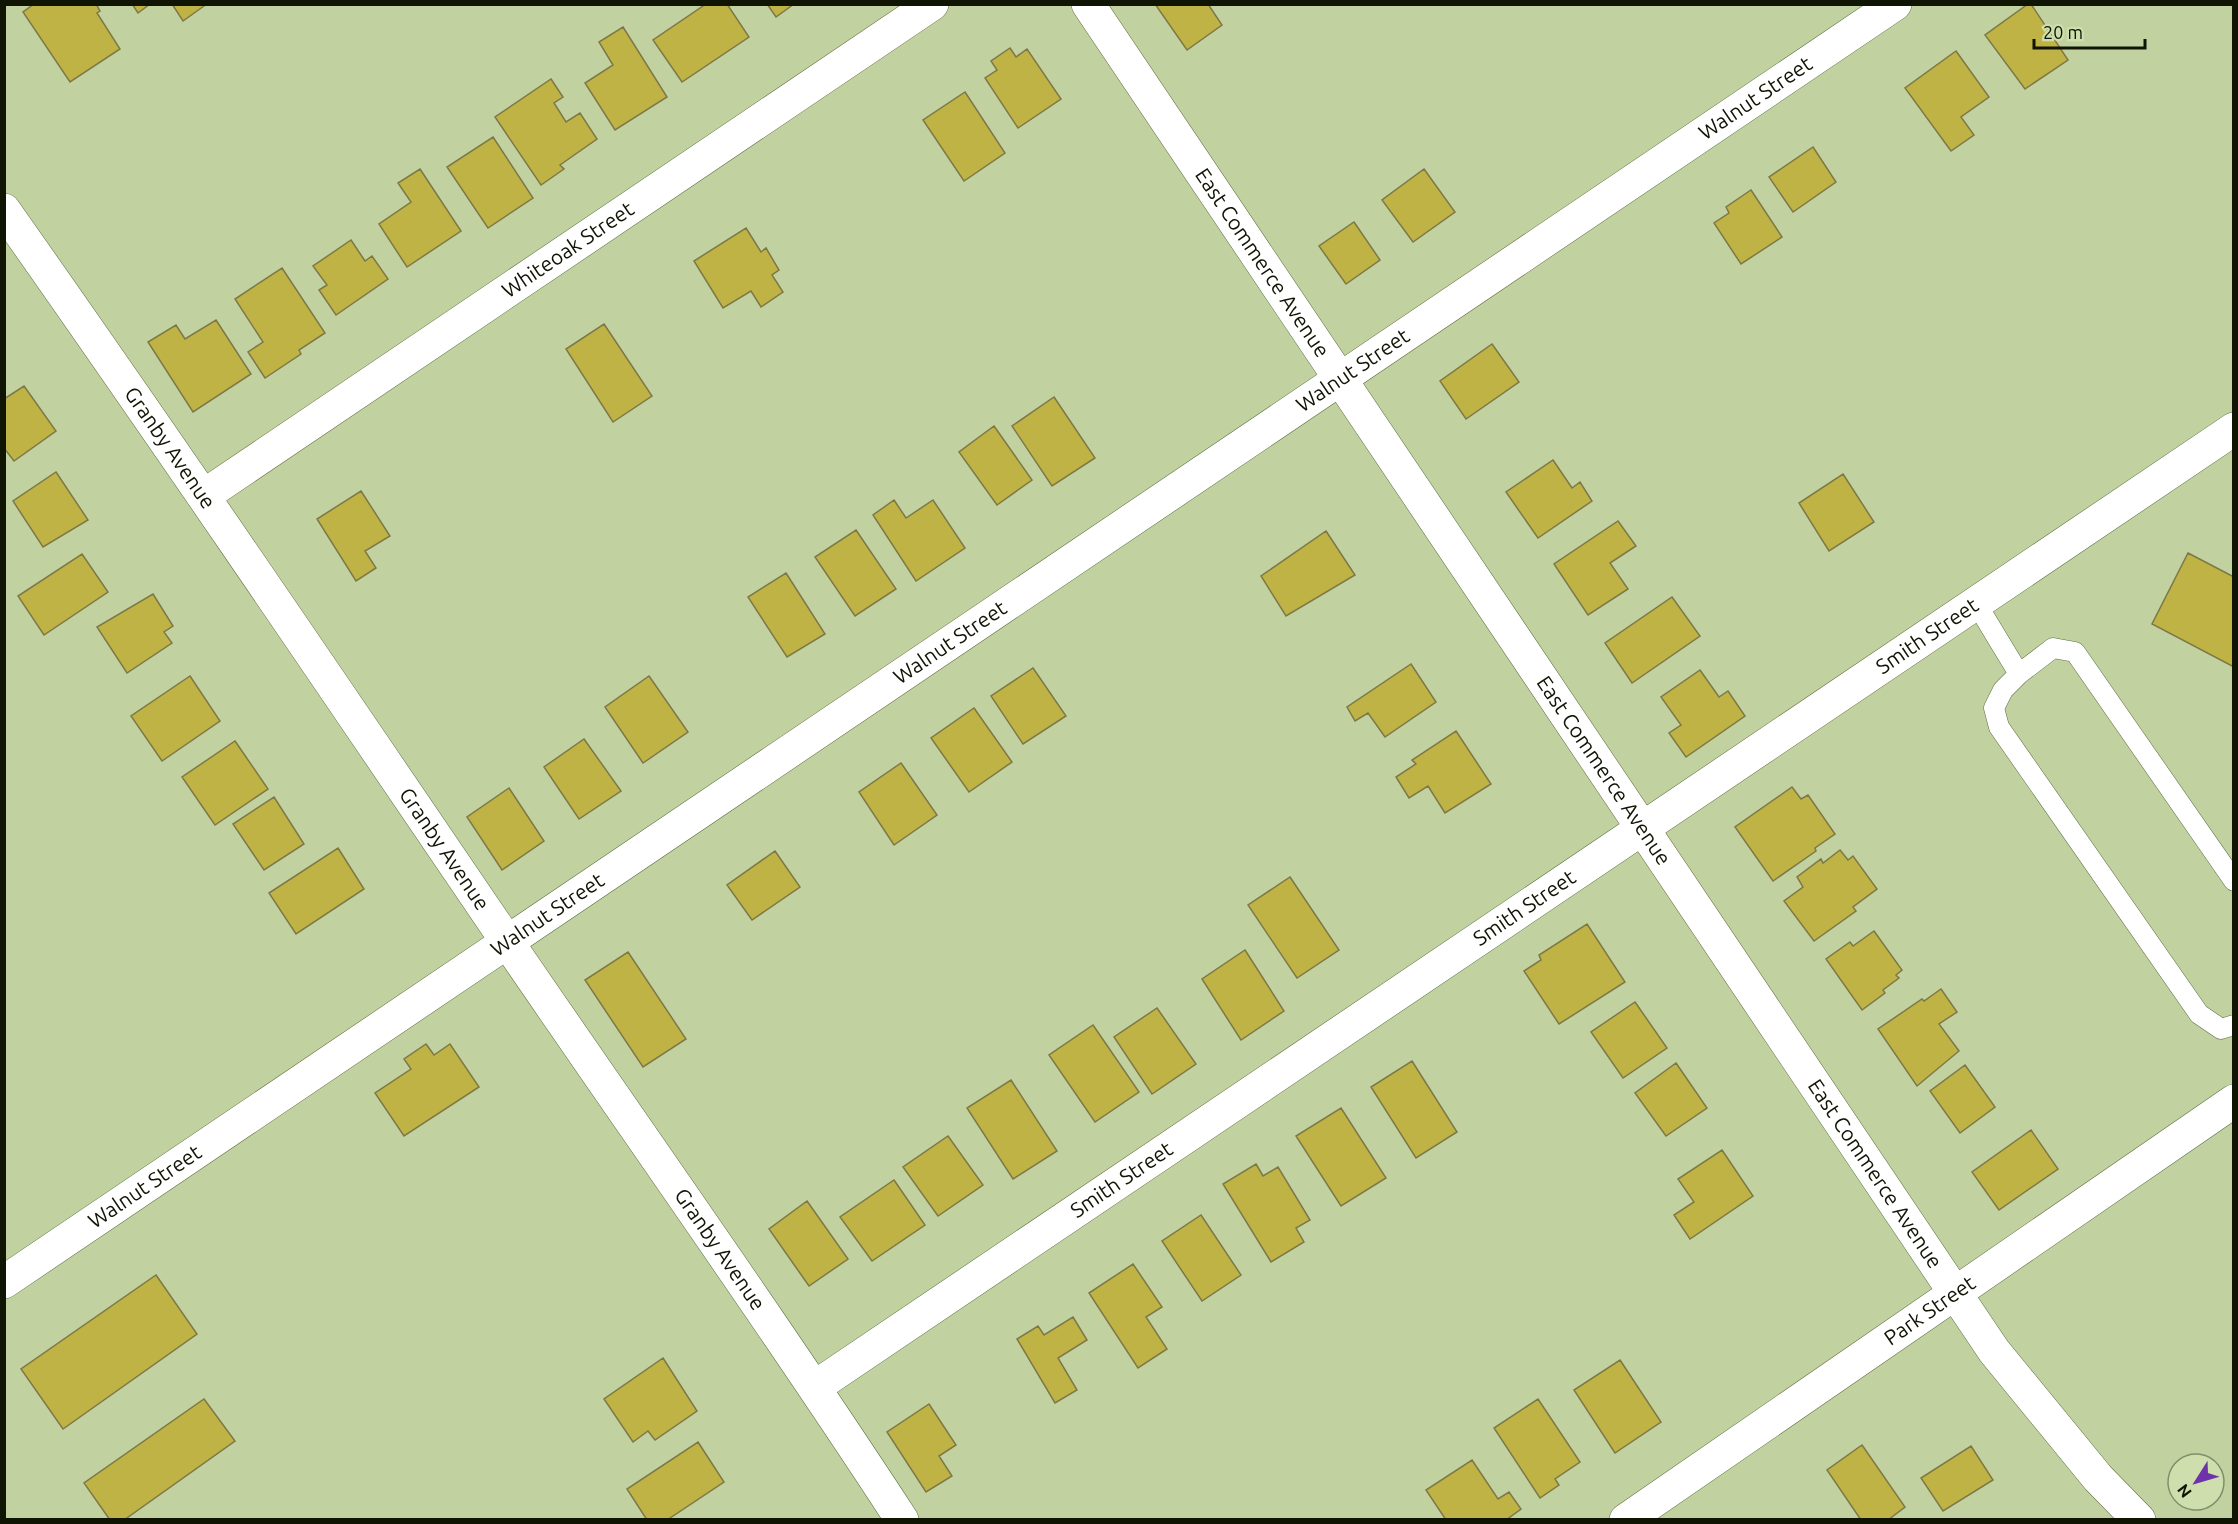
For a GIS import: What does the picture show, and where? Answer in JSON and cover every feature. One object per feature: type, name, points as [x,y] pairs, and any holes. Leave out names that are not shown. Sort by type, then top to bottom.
[{"type":"street","name":"Whiteoak Street","points":[[205,495],[932,4]]},
{"type":"street","name":"East Commerce Avenue","points":[[1089,4],[1994,1351],[2098,1478],[2139,1520]]},
{"type":"street","name":"Walnut Street","points":[[4,1282],[1895,4]]},
{"type":"street","name":"Granby Avenue","points":[[4,210],[205,495],[815,1387],[902,1520]]},
{"type":"street","name":"Smith Street","points":[[815,1387],[2234,429]]},
{"type":"street","name":"Park Street","points":[[1626,1520],[2234,1101]]},
{"type":"lane","points":[[1976,603],[2019,674]]},
{"type":"lane","points":[[2234,881],[2074,652],[2053,648],[2019,674],[2003,690],[1994,708],[2000,727],[2199,1014],[2221,1029],[2234,1025]]},
{"type":"building","points":[[34,4],[96,4],[100,11],[97,13],[120,49],[70,82],[23,12]]},
{"type":"building","points":[[132,4],[150,4],[138,13]]},
{"type":"building","points":[[172,4],[202,4],[204,6],[183,21]]},
{"type":"building","points":[[706,4],[727,4],[749,37],[682,82],[653,40]]},
{"type":"building","points":[[767,4],[794,4],[776,17]]},
{"type":"building","points":[[1155,4],[1208,4],[1222,25],[1187,50]]},
{"type":"building","points":[[2031,4],[2068,60],[2025,89],[1985,35]]},
{"type":"building","points":[[623,27],[667,97],[615,130],[585,83],[613,65],[599,42]]},
{"type":"building","points":[[1010,48],[1016,57],[1027,49],[1061,99],[1018,128],[985,78],[997,70],[991,61]]},
{"type":"building","points":[[1956,51],[1989,97],[1961,117],[1974,135],[1951,151],[1905,88]]},
{"type":"building","points":[[551,79],[563,97],[554,103],[566,122],[580,113],[597,139],[560,165],[564,169],[541,185],[495,117]]},
{"type":"building","points":[[965,92],[1005,153],[964,181],[923,120]]},
{"type":"building","points":[[493,137],[533,198],[488,228],[447,167]]},
{"type":"building","points":[[1813,147],[1836,182],[1793,212],[1769,177]]},
{"type":"building","points":[[420,169],[461,231],[407,267],[379,224],[411,202],[398,183]]},
{"type":"building","points":[[1424,169],[1455,212],[1413,242],[1382,200]]},
{"type":"building","points":[[1751,190],[1782,237],[1741,264],[1714,223],[1729,213],[1726,207]]},
{"type":"building","points":[[1354,222],[1380,260],[1346,284],[1319,246]]},
{"type":"building","points":[[746,228],[761,252],[766,248],[779,270],[772,275],[783,292],[761,307],[751,291],[723,308],[694,261]]},
{"type":"building","points":[[351,240],[365,261],[372,256],[388,279],[336,315],[319,290],[327,285],[313,266]]},
{"type":"building","points":[[282,268],[325,333],[299,350],[301,354],[265,378],[248,352],[263,342],[235,299]]},
{"type":"building","points":[[216,320],[251,374],[193,412],[148,342],[176,325],[185,339]]},
{"type":"building","points":[[604,324],[652,396],[613,422],[566,349]]},
{"type":"building","points":[[1492,344],[1519,382],[1466,419],[1440,381]]},
{"type":"building","points":[[24,386],[56,431],[14,461],[4,448],[4,399]]},
{"type":"building","points":[[1054,397],[1095,458],[1052,486],[1012,426]]},
{"type":"building","points":[[994,426],[1032,480],[997,505],[959,452]]},
{"type":"building","points":[[1553,460],[1572,488],[1580,482],[1592,501],[1538,538],[1506,492]]},
{"type":"building","points":[[56,472],[88,520],[43,547],[13,501]]},
{"type":"building","points":[[1843,474],[1874,522],[1829,551],[1799,503]]},
{"type":"building","points":[[361,491],[390,536],[365,551],[376,568],[356,581],[317,519]]},
{"type":"building","points":[[894,500],[906,518],[933,500],[965,548],[916,581],[873,515]]},
{"type":"building","points":[[1618,521],[1636,546],[1610,563],[1628,589],[1588,615],[1554,564]]},
{"type":"building","points":[[856,530],[896,589],[855,616],[815,557]]},
{"type":"building","points":[[1326,531],[1355,575],[1286,616],[1261,576]]},
{"type":"building","points":[[2188,553],[2234,577],[2234,667],[2152,624]]},
{"type":"building","points":[[82,554],[108,592],[44,635],[18,596]]},
{"type":"building","points":[[786,573],[825,634],[787,657],[748,597]]},
{"type":"building","points":[[153,594],[173,626],[164,632],[172,643],[127,673],[97,627]]},
{"type":"building","points":[[1672,597],[1700,636],[1632,683],[1605,643]]},
{"type":"building","points":[[1411,664],[1436,702],[1385,737],[1368,713],[1355,721],[1347,707]]},
{"type":"building","points":[[1033,668],[1066,716],[1023,744],[991,696]]},
{"type":"building","points":[[1700,670],[1719,697],[1728,691],[1745,716],[1686,757],[1669,733],[1681,725],[1661,697]]},
{"type":"building","points":[[190,676],[220,721],[162,761],[131,716]]},
{"type":"building","points":[[649,676],[688,732],[643,763],[605,707]]},
{"type":"building","points":[[974,708],[1012,762],[969,792],[931,738]]},
{"type":"building","points":[[1456,731],[1491,784],[1445,813],[1428,786],[1409,798],[1396,777],[1416,764],[1412,760]]},
{"type":"building","points":[[584,739],[621,791],[579,819],[544,767]]},
{"type":"building","points":[[235,741],[268,789],[215,825],[182,777]]},
{"type":"building","points":[[901,763],[937,815],[894,845],[859,792]]},
{"type":"building","points":[[1792,787],[1801,799],[1808,795],[1835,834],[1815,848],[1816,851],[1773,881],[1735,827]]},
{"type":"building","points":[[509,788],[544,841],[502,870],[467,817]]},
{"type":"building","points":[[274,797],[304,844],[264,870],[233,824]]},
{"type":"building","points":[[338,848],[364,889],[296,934],[269,893]]},
{"type":"building","points":[[1840,850],[1848,860],[1853,856],[1877,889],[1853,907],[1856,911],[1814,941],[1784,901],[1803,887],[1797,877],[1821,859],[1823,863]]},
{"type":"building","points":[[775,851],[800,887],[752,920],[727,885]]},
{"type":"building","points":[[1290,877],[1339,950],[1297,978],[1248,905]]},
{"type":"building","points":[[1587,924],[1625,982],[1559,1024],[1524,971],[1541,960],[1539,955]]},
{"type":"building","points":[[1874,931],[1902,970],[1896,975],[1899,978],[1883,990],[1885,993],[1862,1010],[1826,959],[1850,942],[1853,946]]},
{"type":"building","points":[[1245,950],[1284,1011],[1241,1040],[1202,979]]},
{"type":"building","points":[[628,952],[686,1039],[643,1067],[585,980]]},
{"type":"building","points":[[1941,989],[1957,1012],[1939,1024],[1959,1051],[1917,1086],[1878,1029]]},
{"type":"building","points":[[1635,1002],[1667,1048],[1623,1078],[1591,1032]]},
{"type":"building","points":[[1157,1008],[1196,1064],[1152,1094],[1114,1037]]},
{"type":"building","points":[[1093,1025],[1139,1092],[1095,1122],[1049,1055]]},
{"type":"building","points":[[426,1044],[434,1055],[450,1044],[479,1087],[404,1136],[375,1093],[411,1069],[404,1059]]},
{"type":"building","points":[[1412,1061],[1457,1132],[1416,1158],[1371,1087]]},
{"type":"building","points":[[1676,1063],[1707,1108],[1666,1136],[1635,1093]]},
{"type":"building","points":[[1965,1065],[1995,1107],[1960,1133],[1930,1091]]},
{"type":"building","points":[[1011,1080],[1057,1151],[1013,1179],[967,1108]]},
{"type":"building","points":[[1341,1108],[1386,1178],[1341,1206],[1296,1136]]},
{"type":"building","points":[[2031,1130],[2058,1169],[1999,1210],[1972,1172]]},
{"type":"building","points":[[948,1136],[983,1185],[938,1216],[903,1167]]},
{"type":"building","points":[[1722,1150],[1753,1196],[1690,1239],[1674,1215],[1694,1202],[1678,1179]]},
{"type":"building","points":[[1256,1164],[1263,1176],[1278,1167],[1310,1220],[1296,1228],[1304,1242],[1271,1262],[1223,1184]]},
{"type":"building","points":[[894,1180],[925,1225],[872,1261],[840,1217]]},
{"type":"building","points":[[807,1201],[848,1259],[809,1286],[769,1229]]},
{"type":"building","points":[[1201,1215],[1241,1275],[1202,1301],[1162,1241]]},
{"type":"building","points":[[1133,1264],[1162,1307],[1146,1317],[1167,1349],[1138,1368],[1089,1293]]},
{"type":"building","points":[[156,1275],[197,1334],[63,1429],[21,1369]]},
{"type":"building","points":[[1073,1317],[1087,1340],[1058,1358],[1077,1390],[1055,1403],[1017,1339],[1038,1326],[1044,1335]]},
{"type":"building","points":[[663,1358],[697,1411],[655,1440],[648,1431],[633,1442],[604,1399]]},
{"type":"building","points":[[1620,1360],[1661,1422],[1615,1453],[1574,1390]]},
{"type":"building","points":[[204,1399],[235,1441],[124,1520],[110,1520],[84,1483]]},
{"type":"building","points":[[1538,1399],[1580,1462],[1555,1479],[1559,1485],[1540,1498],[1494,1428]]},
{"type":"building","points":[[929,1404],[956,1445],[939,1456],[952,1476],[926,1492],[887,1432]]},
{"type":"building","points":[[698,1442],[724,1482],[667,1520],[647,1520],[627,1489]]},
{"type":"building","points":[[1862,1445],[1905,1507],[1888,1520],[1861,1520],[1827,1470]]},
{"type":"building","points":[[1971,1446],[1993,1480],[1943,1511],[1921,1478]]},
{"type":"building","points":[[1472,1460],[1498,1499],[1509,1492],[1521,1509],[1506,1520],[1446,1520],[1426,1490]]}]
